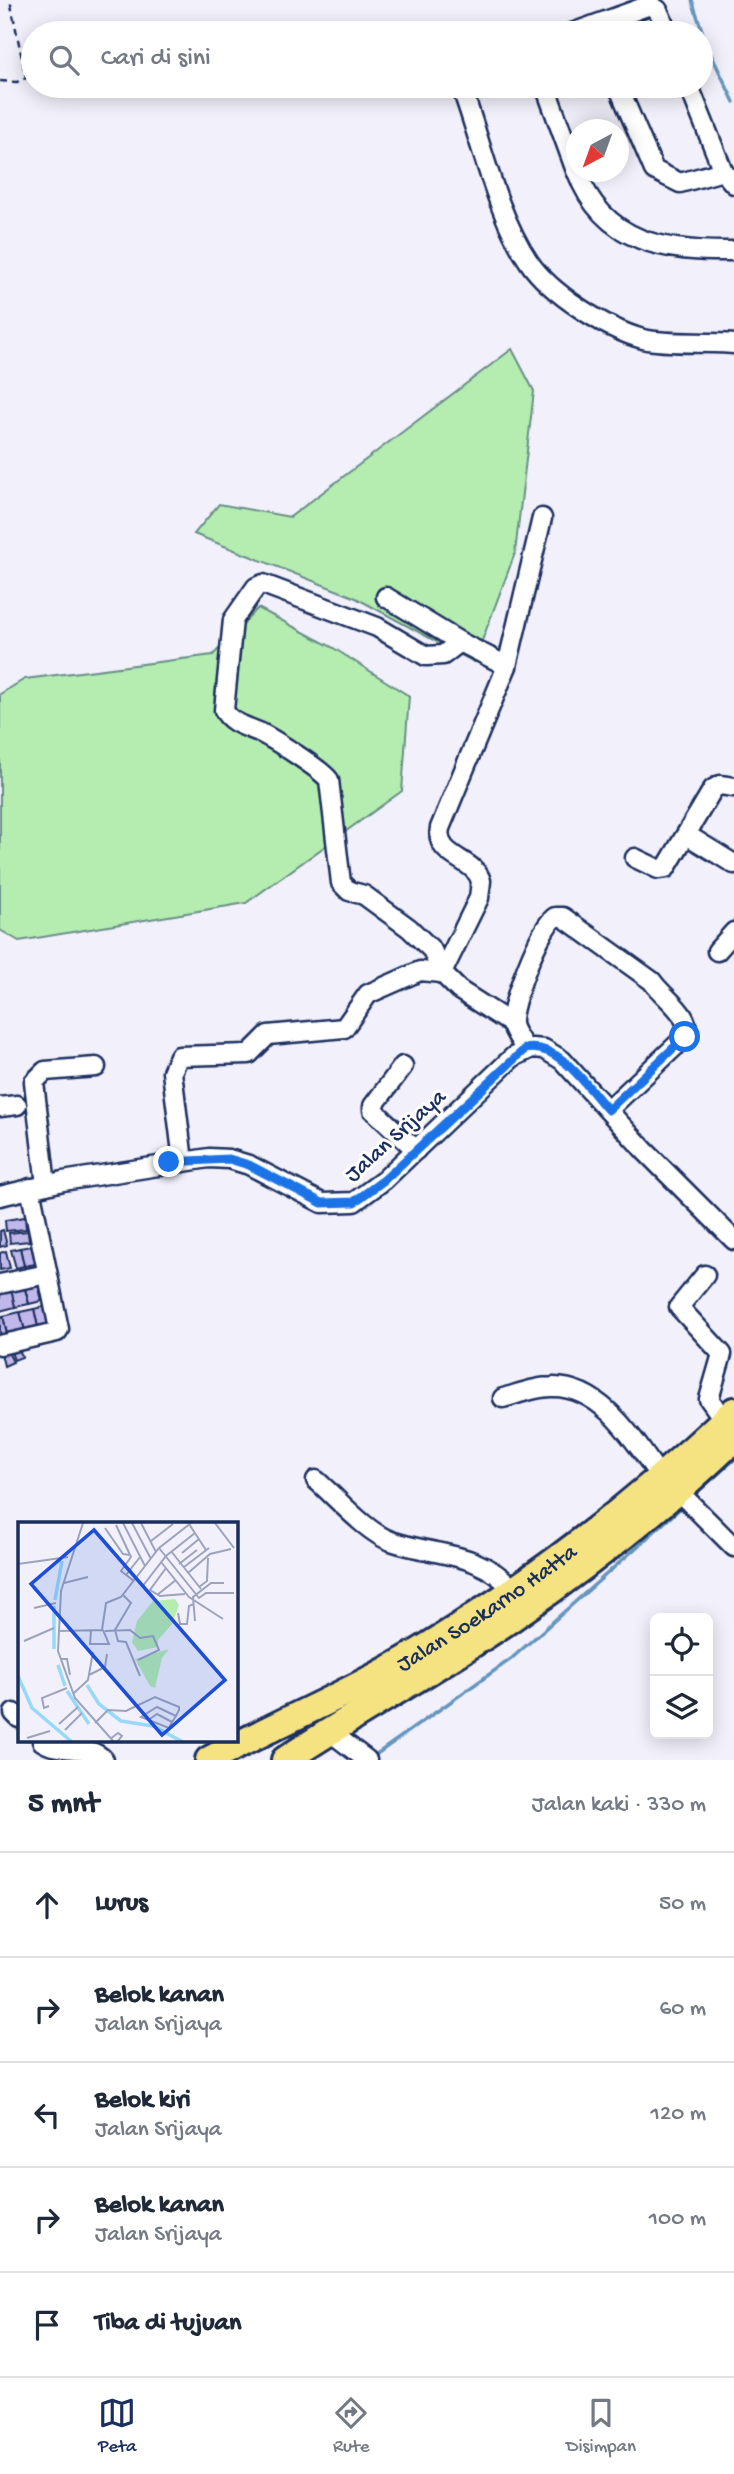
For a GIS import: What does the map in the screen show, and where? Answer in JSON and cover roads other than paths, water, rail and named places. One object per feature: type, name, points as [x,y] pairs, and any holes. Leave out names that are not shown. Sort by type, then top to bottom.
[{"type":"highway","name":"Jalan Soekarno Hatta","points":[[285,1760],[509,1620],[675,1489],[731,1424]]},
{"type":"highway","name":"Jalan Soekarno Hatta","points":[[209,1760],[249,1749],[421,1651],[675,1489]]},
{"type":"street","points":[[613,21],[650,5],[658,10],[663,21]]},
{"type":"street","points":[[465,98],[506,216],[529,263],[553,286],[606,324],[645,339],[734,344]]},
{"type":"street","points":[[550,98],[566,142]]},
{"type":"street","points":[[623,98],[654,170],[680,183],[729,177],[694,98]]},
{"type":"street","points":[[581,182],[583,189],[608,218],[638,239],[665,249],[734,251]]},
{"type":"street","points":[[442,973],[479,898],[481,881],[480,875],[446,850],[438,836],[507,666],[542,517]]},
{"type":"street","points":[[460,642],[449,653],[426,656],[377,627],[262,584],[233,620],[223,704],[226,716],[264,734],[300,760],[322,769],[330,780],[341,883],[349,891],[364,895],[424,940],[442,973],[459,990],[512,1024],[525,1049],[544,1049],[562,1060],[734,1240]]},
{"type":"street","points":[[386,597],[460,642],[507,666]]},
{"type":"street","points":[[635,858],[664,869],[713,789],[720,785],[734,788]]},
{"type":"street","points":[[687,835],[734,863]]},
{"type":"street","points":[[512,1024],[535,949],[546,926],[555,917],[564,917],[578,925],[652,981],[661,995],[680,1010],[687,1034],[608,1110]]},
{"type":"street","points":[[717,951],[734,932]]},
{"type":"street","points":[[183,1161],[173,1072],[179,1056],[249,1054],[268,1035],[344,1028],[350,1024],[357,1006],[368,994],[420,971],[442,973]]},
{"type":"street","name":"Jalan Srijaya","points":[[0,1196],[38,1186],[183,1161],[229,1159],[249,1165],[322,1203],[343,1204],[365,1196],[525,1049]]},
{"type":"street","points":[[403,1066],[373,1110],[416,1150]]},
{"type":"street","points":[[0,1345],[58,1331],[47,1274],[38,1186],[34,1082],[45,1071],[96,1067]]},
{"type":"street","points":[[0,1284],[47,1274]]},
{"type":"street","points":[[705,1275],[679,1307],[722,1354],[709,1399],[731,1424]]},
{"type":"street","points":[[503,1398],[548,1387],[564,1387],[591,1398],[612,1415],[675,1489],[734,1547]]},
{"type":"street","points":[[316,1480],[374,1531],[391,1541],[459,1556],[487,1567],[514,1590]]},
{"type":"street","points":[[329,1731],[367,1760]]},
{"type":"street","points":[[44,1742],[64,1750],[92,1751],[104,1760]]},
{"type":"waterway","points":[[692,0],[699,21]]},
{"type":"waterway","points":[[713,58],[734,102]]},
{"type":"waterway","points":[[691,1498],[734,1460]]},
{"type":"waterway","points":[[371,1758],[511,1659],[683,1506]]}]
